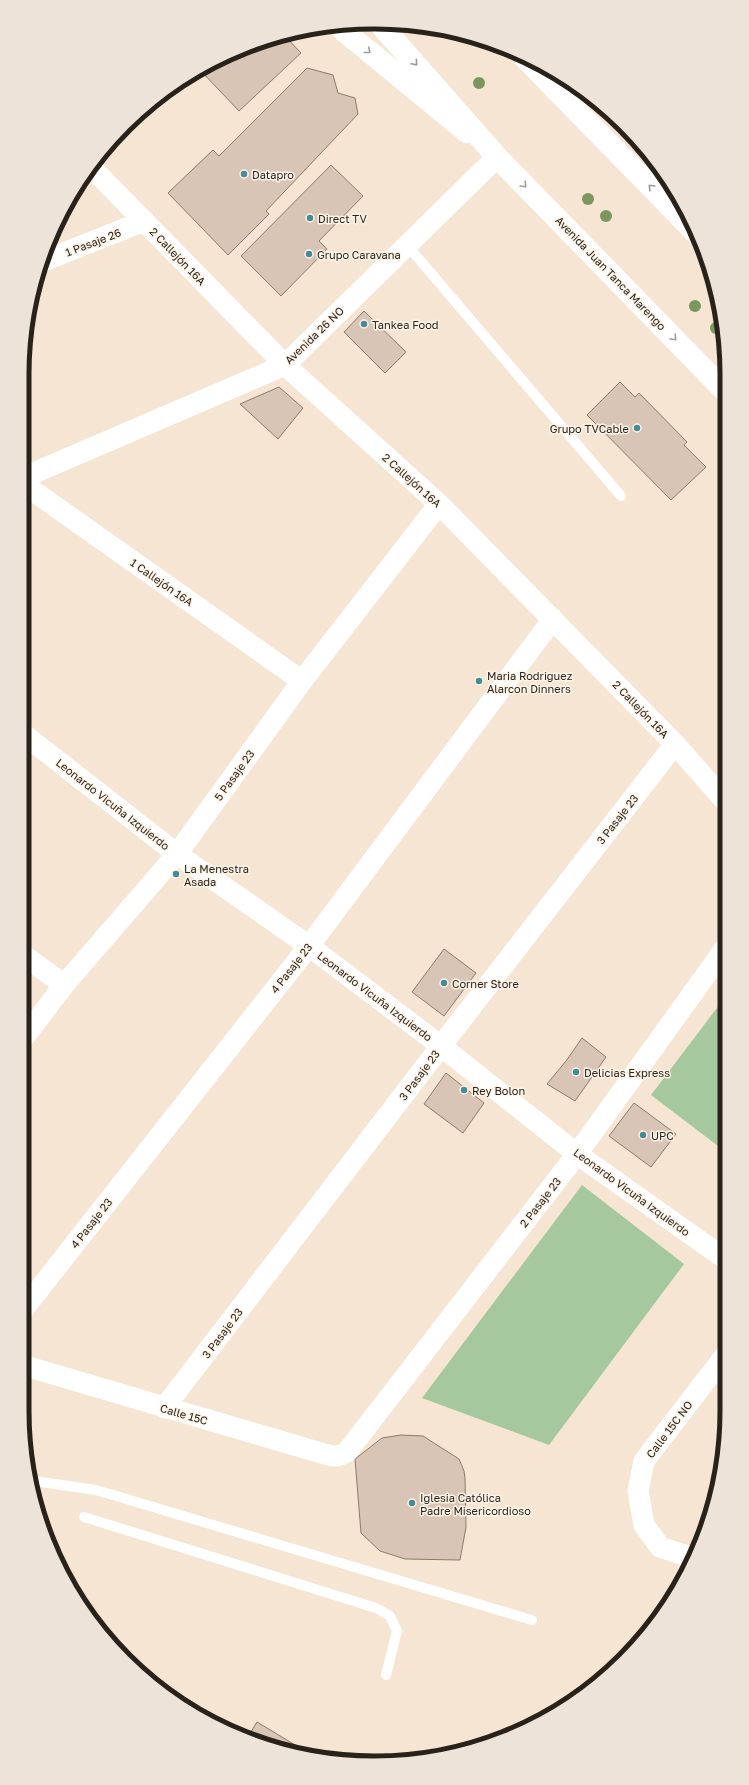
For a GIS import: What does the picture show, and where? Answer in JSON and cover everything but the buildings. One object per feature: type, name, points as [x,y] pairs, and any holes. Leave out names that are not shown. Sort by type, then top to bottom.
[{"type":"main road","name":"Avenida Juan Tanca Marengo","points":[[385,29],[497,157],[720,386]]},
{"type":"main road","name":"Avenida Juan Tanca Marengo","points":[[344,31],[497,157]]},
{"type":"main road","points":[[535,69],[683,219]]},
{"type":"street","name":"Avenida 26 NO","points":[[29,475],[285,365],[497,157]]},
{"type":"street","name":"2 Callejón 16A","points":[[95,171],[285,365],[439,504],[676,744],[720,795]]},
{"type":"street","name":"1 Pasaje 26","points":[[49,259],[144,221]]},
{"type":"street","name":"1 Callejón 16A","points":[[29,488],[302,681]]},
{"type":"street","name":"5 Pasaje 23","points":[[29,1031],[64,986],[177,854],[302,681],[439,504]]},
{"type":"street","name":"4 Pasaje 23","points":[[29,1302],[309,946],[553,619]]},
{"type":"street","name":"Leonardo Vicuña Izquierdo","points":[[29,738],[177,854],[309,946],[441,1046],[577,1154],[720,1255]]},
{"type":"street","name":"3 Pasaje 23","points":[[164,1408],[441,1046],[676,744]]},
{"type":"street","name":"2 Pasaje 23","points":[[347,1452],[577,1154],[720,955]]},
{"type":"street","points":[[29,959],[64,986]]},
{"type":"street","name":"Calle 15C NO","points":[[687,1556],[660,1547],[644,1525],[638,1491],[644,1461],[720,1362]]},
{"type":"street","name":"Calle 15C","points":[[29,1367],[335,1457],[347,1452]]},
{"type":"lane","points":[[407,246],[621,496]]},
{"type":"lane","points":[[37,1481],[96,1490],[532,1620]]},
{"type":"lane","points":[[84,1517],[376,1608],[390,1616],[397,1631],[386,1675]]},
{"type":"green space","points":[[720,1004],[720,1147],[651,1095]]},
{"type":"green space","points":[[582,1185],[684,1264],[549,1445],[422,1398]]},
{"type":"place","name":"Datapro","points":[[244,174]]},
{"type":"place","name":"Direct TV","points":[[310,218]]},
{"type":"place","name":"Grupo Caravana","points":[[309,254]]},
{"type":"place","name":"Tankea Food","points":[[364,324]]},
{"type":"place","name":"Grupo TVCable","points":[[637,428]]},
{"type":"place","name":"Maria Rodriguez Alarcon Dinners","points":[[479,681]]},
{"type":"place","name":"La Menestra Asada","points":[[176,874]]},
{"type":"place","name":"Corner Store","points":[[444,983]]},
{"type":"place","name":"Delicias Express","points":[[576,1072]]},
{"type":"place","name":"Rey Bolon","points":[[464,1090]]},
{"type":"place","name":"UPC","points":[[643,1135]]},
{"type":"place","name":"Iglesia Católica Padre Misericordioso","points":[[412,1503]]}]
